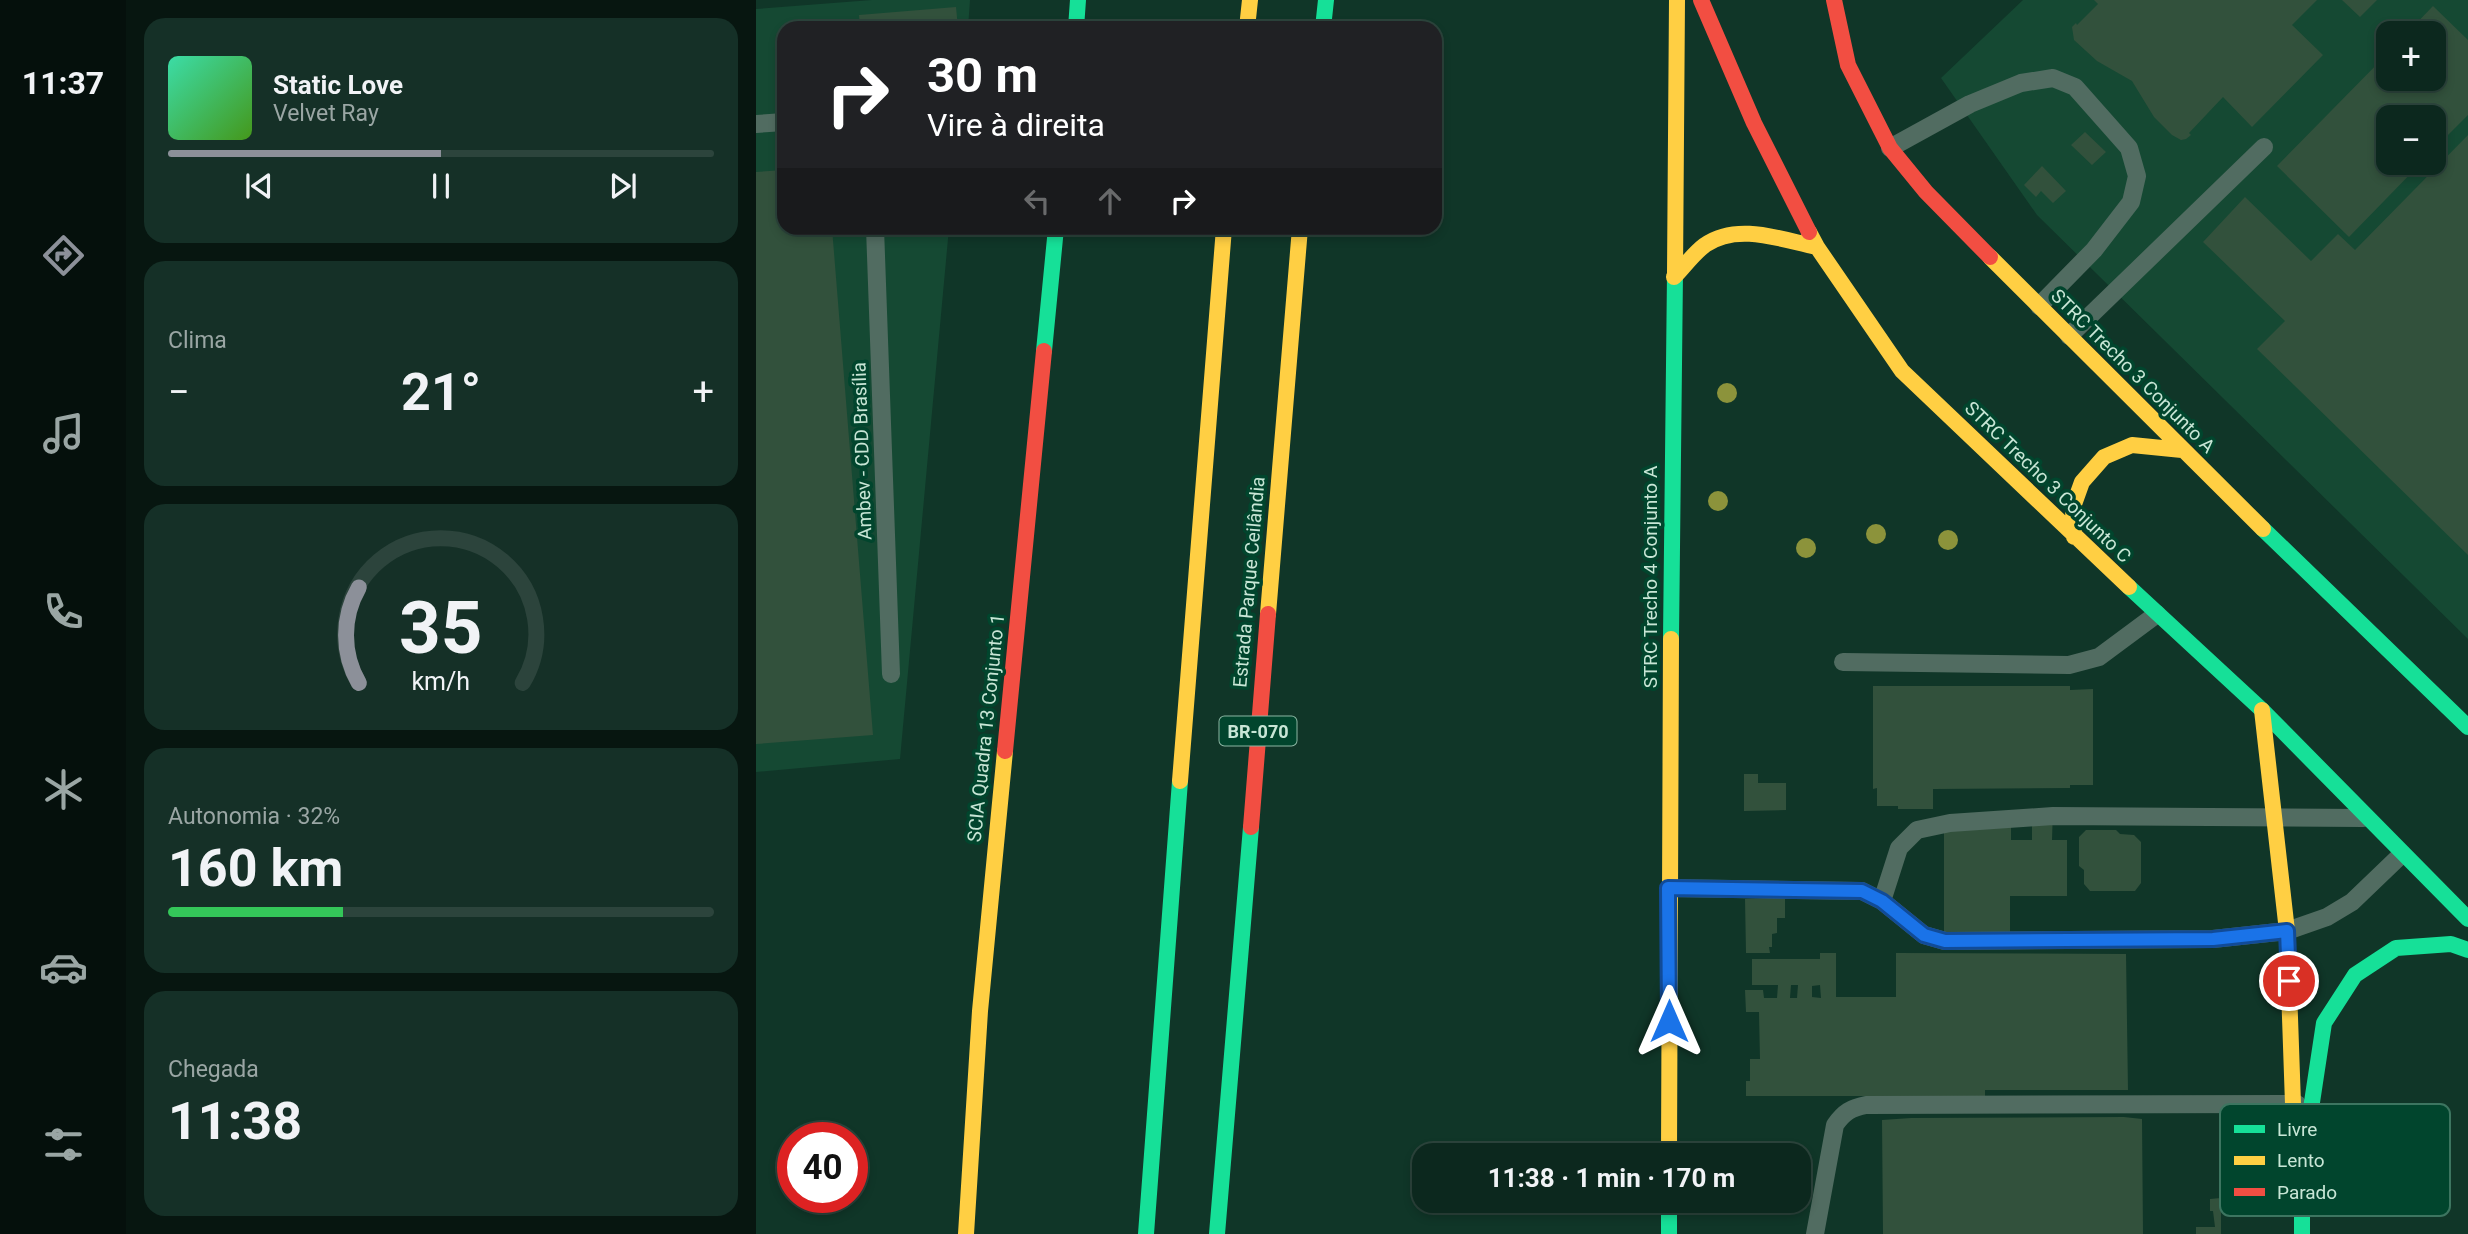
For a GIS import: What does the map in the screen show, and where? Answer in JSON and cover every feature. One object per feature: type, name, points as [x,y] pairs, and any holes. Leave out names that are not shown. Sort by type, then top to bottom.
[{"type":"main road","points":[[1076,21],[1078,0]]},
{"type":"main road","points":[[1248,21],[1250,0]]},
{"type":"main road","points":[[1324,21],[1326,0]]},
{"type":"main road","name":"STRC Trecho 4 Conjunto A","points":[[1669,1143],[1668,888],[1676,0]]},
{"type":"main road","name":"STRC Trecho 3 Conjunto C","points":[[1701,0],[1754,123],[1817,247],[1902,371],[2074,537],[2262,710],[2468,919]]},
{"type":"main road","name":"STRC Trecho 3 Conjunto A","points":[[1835,0],[1848,65],[1890,148],[1926,192],[2182,450],[2468,727]]},
{"type":"main road","points":[[1674,277],[1705,244],[1727,234],[1752,235],[1817,247]]},
{"type":"main road","name":"SCIA Quadra 13 Conjunto 1","points":[[967,1234],[981,997],[1055,235]]},
{"type":"main road","points":[[1146,1234],[1223,235]]},
{"type":"main road","name":"Estrada Parque Ceilândia","points":[[1217,1234],[1299,235]]},
{"type":"main road","points":[[2074,537],[2073,507],[2082,482],[2104,457],[2132,445],[2182,450]]},
{"type":"main road","points":[[2262,710],[2287,931],[2302,1103]]},
{"type":"main road","points":[[2302,1103],[2324,1023],[2355,975],[2396,947],[2451,944],[2468,950]]},
{"type":"main road","points":[[1669,1213],[1669,1234]]},
{"type":"main road","points":[[2302,1216],[2302,1234]]},
{"type":"lane","points":[[1890,148],[1970,104],[2021,83],[2053,78],[2075,87],[2129,148],[2137,176],[2132,202],[2094,250],[2039,306]]},
{"type":"lane","points":[[756,124],[777,122]]},
{"type":"lane","points":[[2069,335],[2264,147]]},
{"type":"lane","name":"Ambev - CDD Brasília","points":[[875,235],[891,674]]},
{"type":"lane","points":[[1843,662],[2069,665],[2099,657],[2157,614]]},
{"type":"lane","points":[[1882,901],[1899,848],[1917,830],[1950,823],[2053,816],[2368,818]]},
{"type":"lane","points":[[1668,888],[1862,891],[1882,901],[1924,935],[1945,941],[2213,939],[2287,931],[2327,917],[2352,902],[2402,854]]},
{"type":"lane","points":[[1815,1234],[1835,1125],[1843,1114],[1852,1108],[1866,1105],[2302,1103]]},
{"type":"shaded area","points":[[872,0],[970,0],[968,21],[777,21],[777,235],[948,235],[900,759],[756,772],[756,9]]},
{"type":"shaded area","points":[[2023,0],[2468,0],[2468,639],[2037,215],[1941,78]]},
{"type":"building","points":[[2094,0],[2317,0],[2292,25],[2323,55],[2252,127],[2223,97],[2189,133],[2191,135],[2181,140],[2154,117],[2132,81],[2097,61],[2074,40],[2072,27],[2098,4]]},
{"type":"building","points":[[2342,0],[2377,0],[2360,17]]},
{"type":"building","points":[[2433,6],[2468,40],[2468,115],[2446,137],[2446,105],[2376,105],[2376,175],[2409,175],[2349,237],[2277,166],[2376,65],[2376,91],[2446,91],[2446,21],[2419,21]]},
{"type":"building","points":[[956,7],[957,21],[859,21],[859,15]]},
{"type":"building","points":[[2085,132],[2106,152],[2092,165],[2071,145]]},
{"type":"building","points":[[2468,135],[2468,555],[2257,349],[2285,321],[2203,242],[2245,197],[2311,261],[2338,234],[2355,250],[2429,175],[2446,175],[2446,157]]},
{"type":"building","points":[[2042,166],[2066,191],[2053,203],[2041,191],[2036,197],[2024,185]]},
{"type":"building","points":[[777,170],[777,235],[833,235],[873,735],[756,744],[756,172]]},
{"type":"building","points":[[1873,686],[2070,686],[2070,690],[2093,689],[2093,785],[2070,785],[2070,788],[1933,789],[1933,809],[1877,806],[1877,788],[1873,789]]},
{"type":"building","points":[[1744,774],[1758,774],[1758,783],[1786,783],[1786,810],[1744,811]]},
{"type":"building","points":[[2032,809],[2053,809],[2052,840],[2067,840],[2067,896],[2010,896],[2010,934],[1944,935],[1944,827],[2011,826],[2011,840],[2032,840]]},
{"type":"building","points":[[2086,830],[2116,830],[2120,834],[2134,835],[2141,842],[2141,883],[2135,891],[2090,891],[2084,884],[2084,870],[2079,866],[2079,837]]},
{"type":"building","points":[[1783,898],[1785,918],[1777,918],[1777,933],[1772,934],[1770,953],[1746,953],[1745,899]]},
{"type":"building","points":[[1820,953],[1836,953],[1836,997],[1896,997],[1896,953],[2126,954],[2128,1090],[1985,1090],[1985,1096],[1746,1096],[1746,1081],[1750,1081],[1750,1059],[1760,1059],[1759,1012],[1746,1012],[1745,990],[1763,990],[1764,998],[1777,998],[1778,985],[1752,985],[1752,959],[1820,959]],"holes":[[[1791,985],[1798,985],[1797,998],[1790,998]],[[1820,985],[1821,998],[1812,997],[1812,986]]]},
{"type":"building","points":[[2142,1119],[2143,1234],[1883,1234],[1882,1120]]},
{"type":"building","points":[[2220,1198],[2221,1234],[2196,1234],[2196,1227],[2215,1227],[2213,1211],[2210,1211],[2210,1199]]},
{"type":"traffic: fast","points":[[1076,21],[1078,0]]},
{"type":"traffic: fast","points":[[1324,21],[1326,0]]},
{"type":"traffic: fast","points":[[1044,351],[1055,235]]},
{"type":"traffic: fast","points":[[1671,639],[1675,273]]},
{"type":"traffic: fast","points":[[2263,529],[2468,727]]},
{"type":"traffic: fast","points":[[2129,587],[2262,710],[2468,919]]},
{"type":"traffic: fast","points":[[1146,1234],[1180,781]]},
{"type":"traffic: fast","points":[[1217,1234],[1251,827]]},
{"type":"traffic: fast","points":[[2312,1104],[2324,1023],[2355,975],[2396,948],[2451,944],[2468,950]]},
{"type":"traffic: fast","points":[[1669,1213],[1669,1234]]},
{"type":"traffic: fast","points":[[2302,1216],[2302,1234]]},
{"type":"traffic: slow","points":[[1248,21],[1250,0]]},
{"type":"traffic: slow","points":[[1675,273],[1677,0]]},
{"type":"traffic: slow","points":[[1809,232],[1902,371],[2129,587]]},
{"type":"traffic: slow","points":[[1180,781],[1223,235]]},
{"type":"traffic: slow","points":[[1268,614],[1299,235]]},
{"type":"traffic: slow","points":[[1674,277],[1705,245],[1732,235],[1775,237],[1817,247]]},
{"type":"traffic: slow","points":[[1990,257],[2263,529]]},
{"type":"traffic: slow","points":[[2074,537],[2073,507],[2082,482],[2104,457],[2132,445],[2182,450]]},
{"type":"traffic: slow","points":[[1669,1143],[1671,639]]},
{"type":"traffic: slow","points":[[2262,710],[2287,931],[2293,1104]]},
{"type":"traffic: slow","points":[[966,1234],[980,1011],[1005,751]]},
{"type":"traffic: jam","points":[[1701,0],[1754,123],[1809,232]]},
{"type":"traffic: jam","points":[[1834,0],[1848,65],[1890,148],[1926,192],[1990,257]]},
{"type":"traffic: jam","points":[[1005,751],[1044,351]]},
{"type":"traffic: jam","points":[[1251,827],[1268,614]]},
{"type":"route","points":[[1669,1021],[1668,888],[1862,891],[1882,901],[1924,935],[1945,941],[2213,939],[2287,931],[2289,981]]}]
